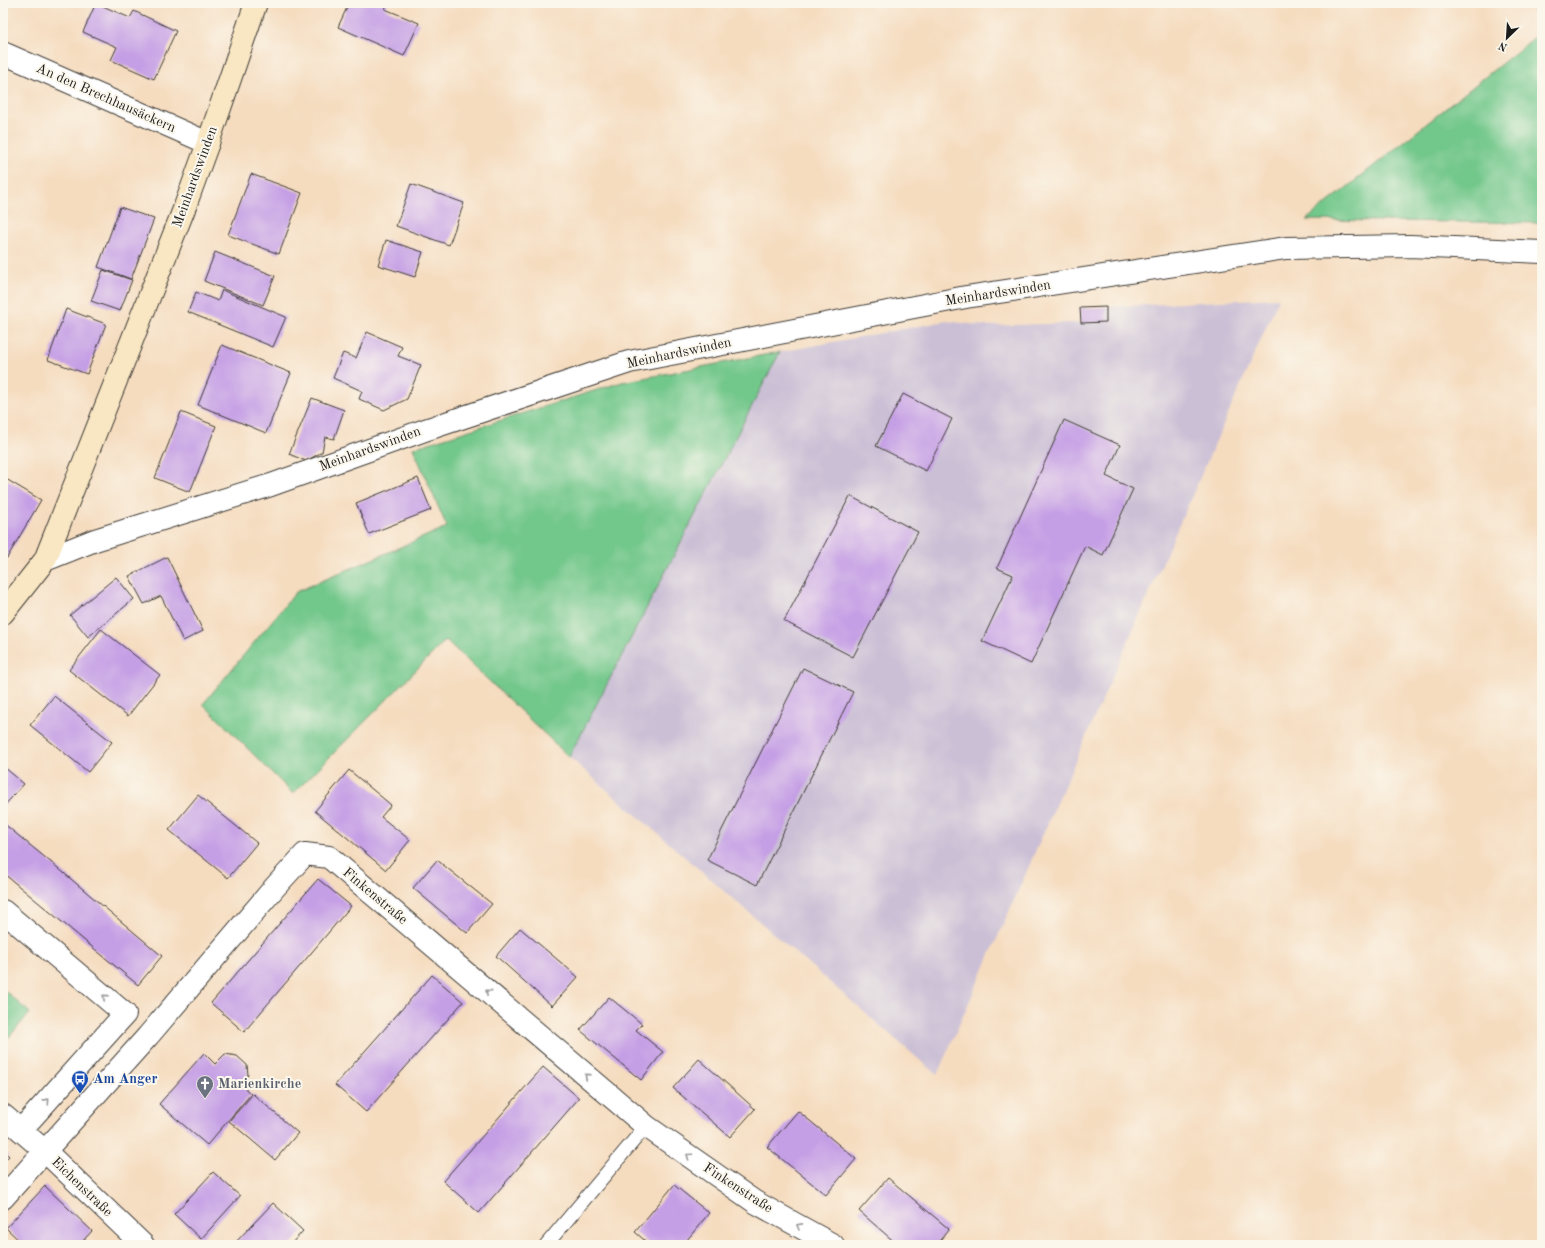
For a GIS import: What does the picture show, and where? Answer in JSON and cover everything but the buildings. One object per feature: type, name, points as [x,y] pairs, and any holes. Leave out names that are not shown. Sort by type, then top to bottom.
[{"type":"street","name":"Meinhardswinden","points":[[45,560],[184,209],[256,3]]},
{"type":"street","name":"An den Brechhausäckern","points":[[3,53],[208,143]]},
{"type":"street","name":"Meinhardswinden","points":[[45,560],[95,540],[271,485],[426,430],[629,362],[966,297],[1286,248],[1410,246],[1542,252]]},
{"type":"street","points":[[3,613],[45,560]]},
{"type":"street","name":"Finkenstraße","points":[[148,1036],[305,854],[329,857],[646,1126],[754,1202],[833,1245]]},
{"type":"street","points":[[3,911],[125,1014],[148,1036],[3,1198]]},
{"type":"street","points":[[3,1115],[21,1130],[125,1014]]},
{"type":"street","name":"Eichenstraße","points":[[21,1130],[143,1245]]},
{"type":"lane","points":[[546,1245],[646,1126]]},
{"type":"path","points":[[1538,3],[1542,18]]},
{"type":"shaded area","points":[[1279,298],[937,1075],[569,757],[780,352],[946,321],[986,326],[1106,322],[1106,307]]},
{"type":"green space","points":[[1531,3],[1542,3],[1542,223],[1306,220],[1540,33]]},
{"type":"green space","points":[[780,352],[569,757],[446,640],[293,794],[203,704],[296,592],[447,527],[413,448],[622,382]]},
{"type":"green space","points":[[3,989],[30,1013],[3,1044]]},
{"type":"place","name":"Am Anger","points":[[80,1094]]},
{"type":"place","name":"Marienkirche","points":[[205,1099]]}]
